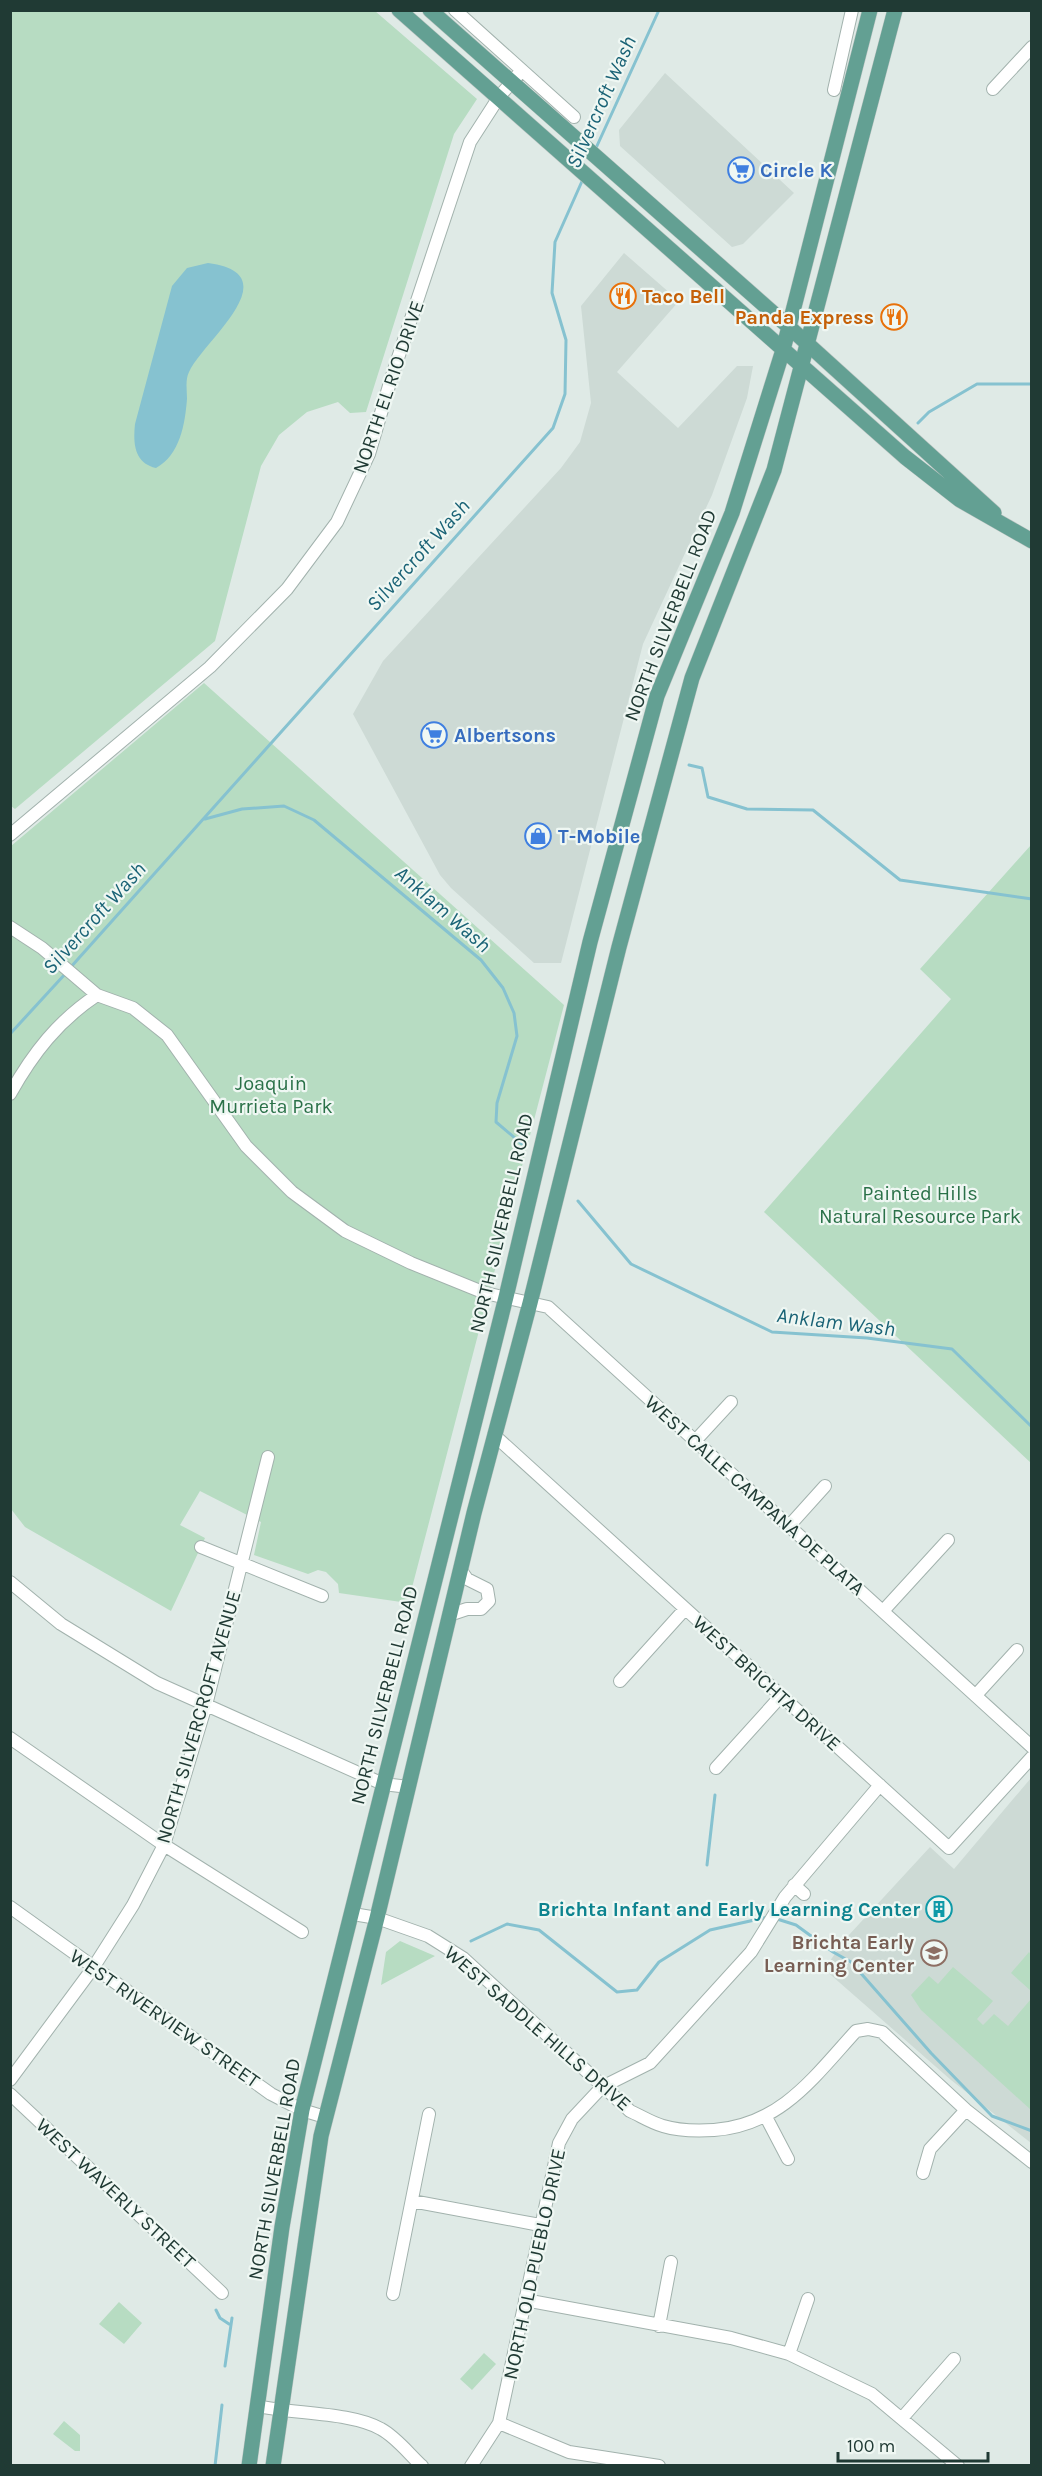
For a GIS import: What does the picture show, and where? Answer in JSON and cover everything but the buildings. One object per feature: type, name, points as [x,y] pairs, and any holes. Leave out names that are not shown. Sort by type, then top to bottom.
[{"type":"main road","points":[[399,10],[802,368],[920,469],[960,500],[1032,541]]},
{"type":"main road","points":[[430,10],[517,76],[580,142],[789,327],[1016,533]]},
{"type":"main road","name":"NORTH SILVERBELL ROAD","points":[[249,2466],[282,2227],[302,2110],[506,1297],[590,942],[657,696],[732,513],[783,350],[870,10]]},
{"type":"main road","name":"NORTH SILVERBELL ROAD","points":[[273,2466],[298,2283],[325,2117],[377,1918],[460,1569],[530,1303],[619,946],[692,678],[774,470],[895,10]]},
{"type":"main road","points":[[649,231],[662,215]]},
{"type":"main road","points":[[473,1428],[494,1435]]},
{"type":"street","points":[[455,10],[517,76],[574,117]]},
{"type":"street","points":[[834,90],[852,10]]},
{"type":"street","points":[[993,89],[1032,47]]},
{"type":"street","name":"NORTH EL RIO DRIVE","points":[[10,835],[210,667],[286,589],[337,522],[369,454],[391,379],[470,142],[499,97],[517,76]]},
{"type":"street","name":"WEST CALLE CAMPANA DE PLATA","points":[[10,927],[52,957],[97,995],[133,1008],[167,1035],[246,1146],[292,1192],[336,1224],[411,1263],[486,1293],[548,1307],[1032,1747]]},
{"type":"street","points":[[10,1095],[44,1040],[73,1011],[97,995]]},
{"type":"street","points":[[695,1441],[731,1402]]},
{"type":"street","name":"WEST BRICHTA DRIVE","points":[[494,1435],[949,1848],[1032,1757]]},
{"type":"street","name":"NORTH SILVERCROFT AVENUE","points":[[10,2080],[93,1968],[133,1905],[164,1845],[206,1705],[268,1457]]},
{"type":"street","points":[[789,1526],[825,1486]]},
{"type":"street","points":[[883,1611],[948,1540]]},
{"type":"street","points":[[201,1547],[322,1596]]},
{"type":"street","points":[[449,1615],[467,1609],[481,1609],[489,1601],[487,1589],[467,1579],[460,1569]]},
{"type":"street","points":[[10,1582],[61,1624],[157,1683],[383,1784],[409,1787]]},
{"type":"street","points":[[620,1681],[685,1609]]},
{"type":"street","points":[[976,1695],[1017,1650]]},
{"type":"street","points":[[716,1768],[781,1696]]},
{"type":"street","points":[[10,1738],[164,1845],[302,1932]]},
{"type":"street","name":"NORTH OLD PUEBLO DRIVE","points":[[471,2466],[499,2423],[559,2143],[572,2119],[602,2086],[650,2063],[751,1952],[880,1785]]},
{"type":"street","name":"WEST RIVERVIEW STREET","points":[[10,1907],[271,2094],[302,2110],[325,2117]]},
{"type":"street","name":"WEST SADDLE HILLS DRIVE","points":[[353,1914],[377,1918],[428,1936],[463,1958],[630,2110],[663,2126],[697,2131],[732,2128],[766,2117],[798,2095],[856,2031],[868,2029],[882,2032],[966,2110]]},
{"type":"street","name":"WEST WAVERLY STREET","points":[[10,2094],[222,2293]]},
{"type":"street","points":[[923,2173],[930,2150],[966,2110],[1032,2163]]},
{"type":"street","points":[[393,2294],[429,2114]]},
{"type":"street","points":[[766,2117],[788,2159]]},
{"type":"street","points":[[412,2200],[540,2225]]},
{"type":"street","points":[[658,2326],[671,2262]]},
{"type":"street","points":[[789,2354],[808,2299]]},
{"type":"street","points":[[525,2300],[731,2338],[789,2354],[872,2394],[903,2417],[958,2466]]},
{"type":"street","points":[[903,2417],[954,2360]]},
{"type":"street","points":[[258,2406],[282,2412],[363,2421],[382,2429],[423,2466]]},
{"type":"street","points":[[499,2423],[569,2451],[659,2466]]},
{"type":"shaded area","points":[[665,73],[794,193],[743,244],[732,247],[620,146],[619,130]]},
{"type":"shaded area","points":[[624,253],[679,301],[617,372],[678,428],[737,366],[753,366],[747,398],[712,495],[643,644],[561,963],[534,963],[451,888],[440,875],[353,714],[383,661],[561,468],[580,442],[591,403],[581,306]]},
{"type":"shaded area","name":"Brichta Early Learning Center","points":[[1031,1778],[1031,2143],[951,2080],[824,1969],[848,1936],[930,1847],[954,1869]]},
{"type":"green space","points":[[11,11],[375,11],[477,99],[454,134],[366,412],[350,413],[338,402],[307,412],[279,435],[261,466],[215,641],[15,809],[11,806]]},
{"type":"green space","name":"Joaquin Murrieta Park","points":[[204,683],[564,1005],[408,1603],[339,1593],[338,1584],[326,1572],[318,1570],[308,1574],[254,1555],[261,1522],[200,1491],[180,1525],[205,1538],[171,1611],[25,1527],[11,1509],[11,846]]},
{"type":"green space","name":"Painted Hills Natural Resource Park","points":[[1031,845],[1031,1463],[764,1212],[951,999],[920,969]]},
{"type":"green space","points":[[400,1941],[435,1956],[381,1985],[386,1952]]},
{"type":"green space","points":[[1029,1952],[1031,1955],[1031,1991],[1011,1973]]},
{"type":"green space","points":[[953,1967],[993,2001],[977,2019],[983,2025],[994,2014],[1008,2026],[1031,1999],[1031,2110],[921,2010],[911,1995],[929,1976],[938,1984]]},
{"type":"green space","points":[[119,2302],[142,2323],[124,2344],[99,2324]]},
{"type":"green space","points":[[484,2353],[496,2364],[472,2390],[460,2379]]},
{"type":"green space","points":[[64,2421],[80,2435],[80,2451],[75,2451],[53,2434]]},
{"type":"water","points":[[208,263],[232,270],[242,280],[242,294],[235,310],[189,372],[186,409],[180,438],[171,455],[156,468],[143,462],[136,451],[135,424],[172,286],[187,268]]},
{"type":"waterway","name":"Silvercroft Wash","points":[[596,148],[659,10]]},
{"type":"waterway","name":"Silvercroft Wash","points":[[70,968],[553,428],[565,394],[566,340],[552,293],[555,242],[583,179]]},
{"type":"waterway","points":[[918,423],[929,412],[977,384],[1032,384]]},
{"type":"waterway","points":[[689,765],[702,768],[708,797],[747,809],[813,810],[900,880],[1032,899]]},
{"type":"waterway","name":"Anklam Wash","points":[[205,819],[242,809],[284,806],[314,820],[481,960],[503,988],[514,1013],[517,1036],[497,1103],[496,1122],[522,1144]]},
{"type":"waterway","name":"Silvercroft Wash","points":[[10,1034],[66,973]]},
{"type":"waterway","name":"Anklam Wash","points":[[578,1201],[631,1264],[772,1332],[867,1338],[952,1349],[1032,1427]]},
{"type":"waterway","points":[[707,1865],[715,1795]]},
{"type":"waterway","points":[[471,1941],[507,1924],[539,1930],[617,1992],[637,1990],[659,1962],[710,1930],[768,1917]]},
{"type":"waterway","points":[[777,1919],[796,1925],[851,1962],[931,2053],[992,2116],[1032,2131]]},
{"type":"waterway","points":[[216,2310],[220,2318],[229,2324]]},
{"type":"waterway","points":[[225,2366],[232,2318]]},
{"type":"waterway","points":[[215,2466],[222,2405]]},
{"type":"place","name":"Circle K","points":[[741,170]]},
{"type":"place","name":"Taco Bell","points":[[623,296]]},
{"type":"place","name":"Panda Express","points":[[894,317]]},
{"type":"place","name":"Albertsons","points":[[434,735]]},
{"type":"place","name":"T-Mobile","points":[[538,836]]},
{"type":"place","name":"Brichta Infant and Early Learning Center","points":[[939,1909]]},
{"type":"place","name":"Brichta Early Learning Center","points":[[934,1953]]}]
